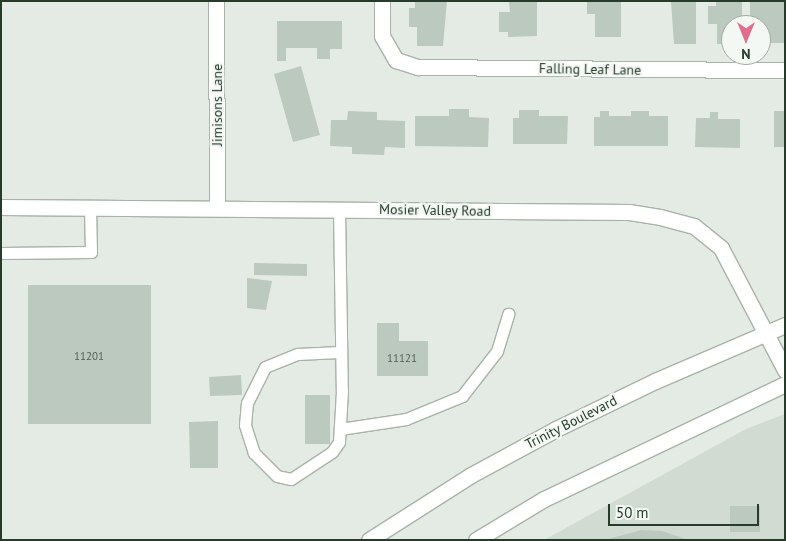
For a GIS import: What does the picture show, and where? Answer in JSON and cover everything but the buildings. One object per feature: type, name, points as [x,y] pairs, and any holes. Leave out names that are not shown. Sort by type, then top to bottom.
[{"type":"street","name":"Jimisons Lane","points":[[216,1],[217,208]]},
{"type":"street","name":"Falling Leaf Lane","points":[[382,1],[382,36],[396,60],[418,67],[785,70]]},
{"type":"street","name":"Mosier Valley Road","points":[[1,207],[629,212],[694,226],[721,248],[785,370]]},
{"type":"street","name":"Trinity Boulevard","points":[[369,540],[471,475],[556,429],[764,332],[785,326]]},
{"type":"street","points":[[476,540],[544,499],[785,384]]},
{"type":"lane","points":[[1,253],[91,252],[90,208]]},
{"type":"lane","points":[[339,209],[340,430],[339,442],[332,452],[291,479],[277,476],[254,452],[245,426],[247,403],[265,367],[298,354],[339,352]]},
{"type":"lane","points":[[340,430],[406,419],[462,396],[497,351],[508,314]]},
{"type":"shaded area","points":[[785,414],[785,540],[544,540],[746,429]]}]
